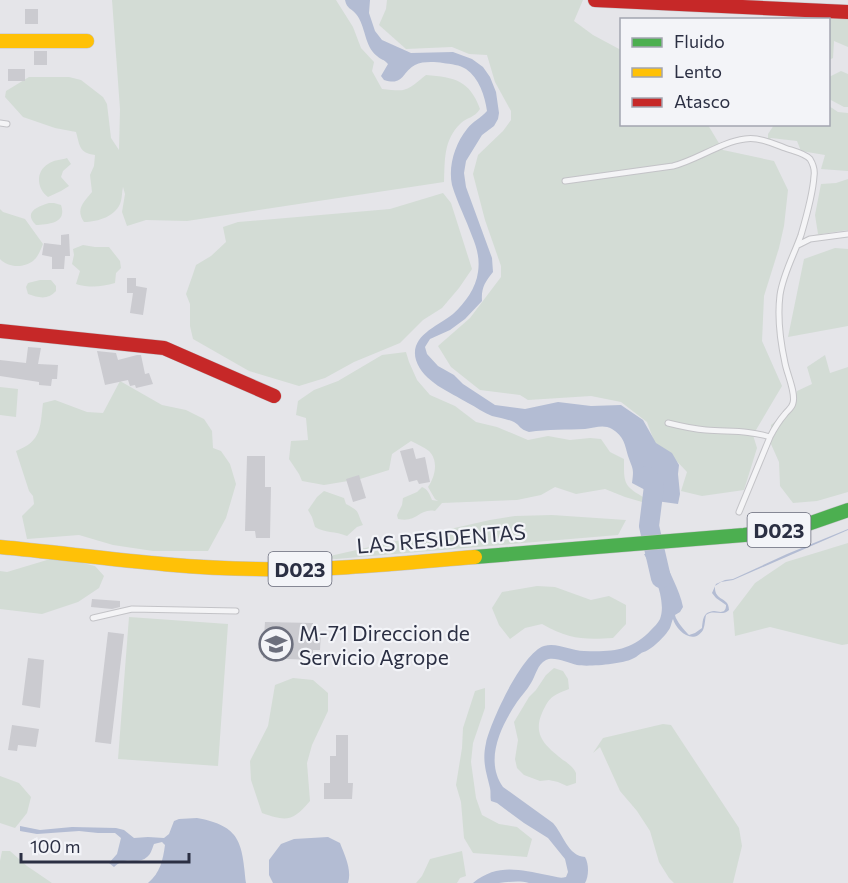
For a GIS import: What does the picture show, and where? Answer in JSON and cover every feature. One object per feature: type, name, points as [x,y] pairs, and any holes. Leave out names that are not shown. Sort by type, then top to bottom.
[{"type":"main road","points":[[595,0],[848,12]]},
{"type":"main road","points":[[0,41],[87,41]]},
{"type":"main road","points":[[0,331],[164,348],[274,396]]},
{"type":"main road","name":"LAS RESIDENTAS","points":[[0,546],[225,568],[346,567],[744,535],[808,524],[848,510]]},
{"type":"lane","points":[[0,123],[7,124]]},
{"type":"lane","points":[[565,181],[673,166],[745,139],[758,139],[806,156],[814,166],[815,175],[801,235],[782,283],[778,312],[778,329],[794,402],[770,437],[739,512]]},
{"type":"lane","points":[[796,246],[810,239],[848,234]]},
{"type":"lane","points":[[668,423],[706,430],[758,433],[770,437]]},
{"type":"lane","points":[[93,618],[132,609],[236,611]]},
{"type":"shaded area","points":[[112,0],[336,0],[353,27],[361,48],[374,62],[372,71],[382,89],[406,89],[426,75],[445,77],[466,86],[480,109],[461,123],[451,136],[446,151],[444,182],[187,221],[146,220],[127,226],[122,212],[125,194],[123,187],[121,201],[116,211],[101,219],[84,222],[80,209],[92,192],[90,175],[95,155],[83,151],[76,132],[55,128],[23,117],[5,97],[6,91],[29,77],[69,77],[81,80],[103,97],[107,104],[111,138],[119,150],[120,109]]},
{"type":"shaded area","points":[[387,0],[583,0],[574,21],[593,35],[620,49],[620,126],[709,126],[723,150],[774,161],[788,190],[784,226],[764,296],[762,341],[782,386],[753,435],[757,448],[744,490],[702,496],[681,491],[687,472],[670,454],[657,449],[647,422],[621,402],[591,396],[528,400],[520,395],[480,390],[451,367],[438,346],[470,318],[501,277],[501,266],[485,220],[473,174],[478,155],[503,131],[511,120],[511,111],[495,82],[487,55],[469,54],[452,47],[406,49],[379,25]]},
{"type":"shaded area","points":[[848,17],[848,47],[834,41],[833,58],[830,60],[830,18],[817,18]]},
{"type":"shaded area","points":[[841,71],[848,74],[848,107],[830,100],[830,76]]},
{"type":"shaded area","points":[[830,107],[838,112],[848,113],[848,171],[821,169],[825,155],[801,151],[797,141],[771,138],[768,141],[768,134],[773,126],[830,126]]},
{"type":"shaded area","points":[[67,158],[71,164],[63,171],[61,177],[69,186],[48,197],[40,185],[41,171],[50,163]]},
{"type":"shaded area","points":[[848,179],[848,230],[815,235],[818,234],[815,215],[821,184]]},
{"type":"shaded area","points":[[443,193],[451,203],[472,269],[442,308],[423,320],[400,343],[354,362],[325,378],[299,386],[249,371],[193,339],[190,326],[190,304],[186,294],[196,265],[211,256],[226,242],[223,227],[238,222],[390,209]]},
{"type":"shaded area","points":[[49,203],[61,205],[62,216],[52,223],[36,225],[31,213],[36,208]]},
{"type":"shaded area","points":[[0,209],[25,219],[43,244],[36,258],[28,264],[13,266],[0,259]]},
{"type":"shaded area","points":[[83,245],[109,247],[120,261],[121,268],[116,273],[115,283],[96,286],[76,284],[80,271],[72,264],[73,249]]},
{"type":"shaded area","points":[[835,248],[848,249],[848,326],[788,337],[804,259]]},
{"type":"shaded area","points":[[51,280],[56,286],[56,291],[50,296],[43,297],[28,294],[26,287],[28,283]]},
{"type":"shaded area","points":[[406,352],[417,380],[430,395],[455,406],[476,422],[497,427],[528,440],[548,436],[570,440],[601,439],[610,452],[624,459],[626,483],[645,498],[642,502],[605,489],[576,494],[555,487],[541,495],[517,500],[442,503],[435,511],[425,512],[410,519],[398,519],[397,515],[403,498],[417,492],[422,487],[432,500],[438,501],[428,487],[433,479],[434,459],[427,450],[411,441],[392,454],[389,470],[360,479],[324,485],[302,481],[289,459],[291,441],[308,440],[306,418],[296,415],[298,401],[314,390],[338,381],[382,355]]},
{"type":"shaded area","points":[[825,355],[830,373],[848,367],[848,492],[817,501],[793,503],[780,486],[779,462],[771,444],[771,425],[793,407],[797,391],[812,384],[807,367]]},
{"type":"shaded area","points":[[120,381],[162,405],[186,410],[204,419],[212,431],[213,448],[221,451],[230,464],[236,484],[226,518],[208,551],[153,551],[113,545],[79,535],[27,539],[22,516],[34,504],[33,496],[29,491],[16,451],[31,443],[35,438],[40,426],[43,403],[55,400],[87,412],[103,413]]},
{"type":"shaded area","points":[[0,387],[18,389],[16,417],[0,415]]},
{"type":"shaded area","points":[[324,491],[344,498],[346,504],[358,512],[363,525],[347,536],[315,527],[308,510]]},
{"type":"shaded area","points":[[552,515],[626,520],[618,535],[336,559],[321,558],[490,520],[515,516]]},
{"type":"shaded area","points":[[848,543],[848,644],[842,645],[770,627],[735,636],[733,612],[755,583],[786,562]]},
{"type":"shaded area","points":[[57,557],[95,566],[104,576],[99,588],[78,602],[42,614],[0,609],[0,571],[7,572]]},
{"type":"shaded area","points":[[537,586],[555,587],[591,600],[609,596],[626,605],[626,624],[613,638],[576,637],[560,633],[542,624],[525,628],[510,639],[499,625],[492,608],[502,592]]},
{"type":"shaded area","points":[[129,617],[228,624],[218,766],[118,759]]},
{"type":"shaded area","points":[[554,668],[563,671],[568,679],[569,689],[555,695],[550,700],[542,713],[539,728],[540,735],[547,745],[576,773],[576,783],[567,786],[549,780],[540,781],[524,775],[517,768],[515,759],[518,740],[514,722],[529,697]]},
{"type":"shaded area","points":[[293,678],[313,680],[328,693],[328,711],[312,745],[307,763],[310,801],[294,816],[278,818],[262,813],[251,780],[250,761],[268,726],[275,685]]},
{"type":"shaded area","points":[[485,688],[485,708],[473,743],[471,762],[476,798],[482,815],[499,824],[517,827],[532,839],[527,857],[473,853],[464,838],[461,802],[456,785],[463,728],[475,691]]},
{"type":"shaded area","points":[[663,724],[671,725],[739,828],[742,846],[733,883],[674,883],[659,862],[650,831],[620,791],[600,747],[593,753],[603,738]]},
{"type":"shaded area","points":[[0,776],[19,783],[31,797],[27,813],[15,828],[0,823]]},
{"type":"shaded area","points":[[2,851],[10,851],[52,883],[0,883]]},
{"type":"shaded area","points":[[462,851],[466,876],[460,878],[457,883],[416,883],[430,859]]},
{"type":"water","points":[[345,0],[370,0],[369,13],[375,31],[382,40],[411,53],[453,52],[472,59],[483,67],[496,92],[498,119],[494,126],[482,135],[466,161],[464,173],[466,187],[492,258],[493,272],[484,285],[482,301],[465,319],[450,330],[430,339],[425,347],[427,354],[438,366],[495,405],[525,409],[558,402],[591,406],[621,405],[643,420],[656,443],[672,453],[679,465],[678,504],[649,500],[649,492],[632,483],[633,469],[625,444],[612,429],[602,427],[529,432],[514,422],[486,413],[445,390],[420,368],[415,352],[417,344],[426,332],[457,310],[469,295],[477,278],[479,263],[477,249],[452,185],[451,170],[459,141],[469,127],[487,111],[486,105],[481,88],[471,73],[455,65],[436,62],[422,63],[410,68],[399,80],[384,80],[381,76],[388,64],[373,52],[362,24]]},
{"type":"water","points":[[848,529],[733,580],[721,582],[715,586],[716,584],[725,580],[733,579]]},
{"type":"water","points":[[662,553],[683,607],[675,615],[689,635],[702,628],[706,614],[714,611],[722,612],[725,610],[726,605],[712,593],[715,586],[717,595],[727,603],[729,610],[724,613],[706,615],[703,630],[699,635],[695,637],[685,635],[673,619],[669,630],[656,644],[627,661],[589,666],[557,659],[546,660],[539,667],[505,722],[495,755],[497,777],[503,787],[553,823],[574,853],[585,857],[588,870],[585,883],[518,881],[473,883],[500,870],[518,870],[561,878],[566,877],[568,872],[565,859],[548,838],[491,801],[484,761],[486,743],[501,704],[526,661],[535,651],[544,646],[554,645],[574,650],[603,651],[629,646],[644,637],[660,619],[662,604],[655,577],[644,554]]},
{"type":"water","points":[[197,818],[223,826],[237,838],[243,857],[246,883],[148,883],[160,866],[165,845],[162,842],[154,844],[150,854],[143,859],[123,861],[114,867],[109,863],[117,854],[121,838],[115,833],[79,831],[37,834],[20,831],[20,826],[40,830],[72,827],[116,828],[124,830],[134,838],[164,838],[169,834],[174,821]]},
{"type":"water","points":[[328,837],[340,843],[349,868],[348,883],[273,883],[269,875],[269,860],[281,844],[294,839]]},
{"type":"building","points":[[25,9],[38,9],[38,24],[25,24]]},
{"type":"building","points":[[34,51],[47,51],[47,65],[34,65]]},
{"type":"building","points":[[8,69],[25,69],[25,81],[8,81]]},
{"type":"building","points":[[69,234],[70,256],[65,256],[64,269],[52,269],[52,257],[42,255],[44,243],[61,245],[61,235]]},
{"type":"building","points":[[127,278],[136,278],[136,286],[147,288],[143,315],[130,313],[133,293],[127,293]]},
{"type":"building","points":[[28,347],[41,348],[38,364],[58,365],[57,379],[52,379],[51,386],[0,376],[0,360],[26,363]]},
{"type":"building","points":[[97,351],[116,353],[118,360],[141,355],[145,374],[149,373],[153,384],[136,388],[135,385],[130,386],[128,380],[105,385]]},
{"type":"building","points":[[413,448],[416,459],[425,457],[430,482],[419,484],[417,480],[409,482],[400,451]]},
{"type":"building","points":[[247,456],[265,456],[265,487],[271,487],[270,538],[256,538],[255,531],[245,531]]},
{"type":"building","points":[[359,475],[366,498],[353,502],[346,479]]},
{"type":"building","points":[[92,599],[120,601],[120,607],[112,609],[91,607]]},
{"type":"building","points":[[265,622],[313,623],[313,631],[321,631],[320,650],[313,650],[313,660],[263,658],[261,635],[264,636]]},
{"type":"building","points":[[108,632],[124,634],[111,744],[95,742]]},
{"type":"building","points":[[28,658],[44,660],[40,708],[22,705]]},
{"type":"building","points":[[12,725],[39,729],[36,747],[18,745],[17,751],[8,750]]},
{"type":"building","points":[[336,735],[348,735],[348,783],[353,783],[352,799],[324,799],[324,783],[330,783],[330,756],[336,756]]},
{"type":"waterway","points":[[647,476],[654,486],[649,526],[661,578]]},
{"type":"traffic: fast","points":[[475,557],[744,535],[808,524],[848,510]]},
{"type":"traffic: slow","points":[[0,41],[87,41]]},
{"type":"traffic: slow","points":[[0,547],[160,564],[256,569],[338,568],[475,557]]},
{"type":"traffic: jam","points":[[595,0],[848,12]]},
{"type":"traffic: jam","points":[[0,331],[164,348],[274,396]]},
{"type":"place","name":"M-71 Direccion de Servicio Agrope","points":[[276,644]]}]
